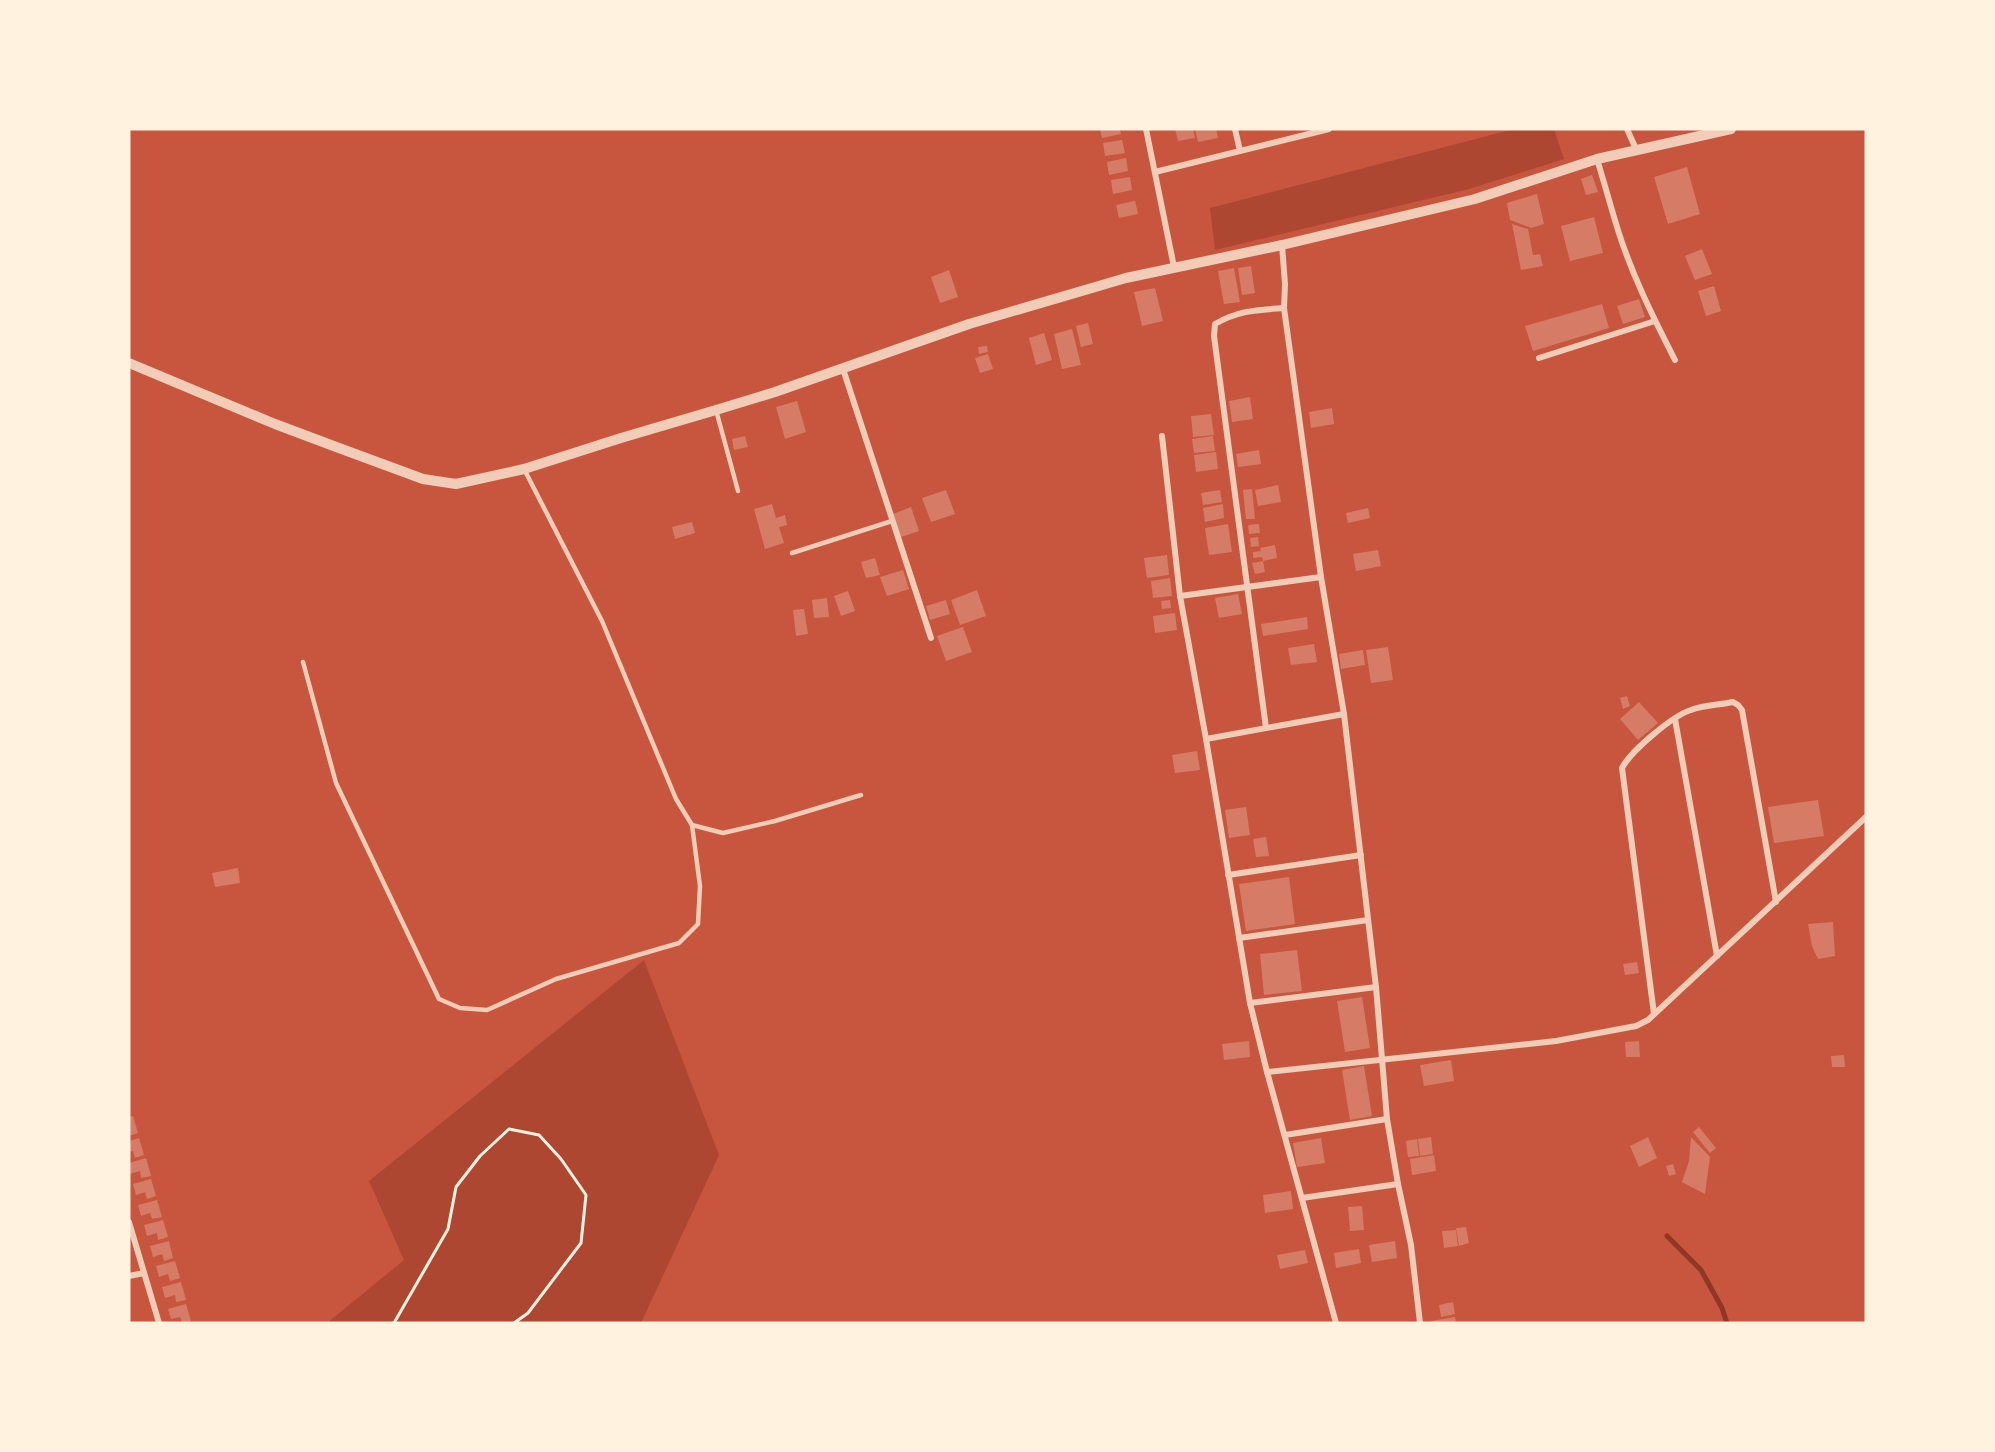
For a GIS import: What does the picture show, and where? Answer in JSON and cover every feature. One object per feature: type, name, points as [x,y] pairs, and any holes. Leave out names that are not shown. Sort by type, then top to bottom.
[{"type":"street","points":[[1146,129],[1174,267]]},
{"type":"street","points":[[1235,129],[1240,151]]},
{"type":"street","points":[[1155,172],[1329,129]]},
{"type":"street","points":[[1628,129],[1636,149]]},
{"type":"street","points":[[129,363],[275,424],[423,479],[456,484],[524,469],[716,410],[843,369],[969,324],[1126,278],[1282,245],[1475,199],[1597,159],[1731,129]]},
{"type":"street","points":[[1597,159],[1617,228],[1655,321],[1675,360]]},
{"type":"street","points":[[1282,245],[1286,284],[1284,308],[1344,714],[1361,855],[1376,987],[1387,1119],[1411,1245],[1420,1323]]},
{"type":"street","points":[[1266,728],[1214,336],[1215,324],[1240,312],[1284,308]]},
{"type":"street","points":[[1539,358],[1655,321]]},
{"type":"street","points":[[843,369],[931,638]]},
{"type":"street","points":[[1162,436],[1180,596],[1250,1003],[1266,1072],[1336,1323]]},
{"type":"street","points":[[1180,596],[1322,577]]},
{"type":"street","points":[[1654,1014],[1622,768],[1628,757],[1660,730],[1690,710],[1733,702],[1742,710],[1776,902]]},
{"type":"street","points":[[1206,739],[1344,714]]},
{"type":"street","points":[[1675,719],[1718,956]]},
{"type":"street","points":[[1266,1072],[1572,1038],[1636,1026],[1648,1020],[1866,817]]},
{"type":"street","points":[[1228,875],[1361,855]]},
{"type":"street","points":[[1239,938],[1368,921]]},
{"type":"street","points":[[1250,1003],[1376,987]]},
{"type":"street","points":[[1285,1135],[1387,1119]]},
{"type":"street","points":[[1302,1198],[1398,1184]]},
{"type":"street","points":[[129,1222],[159,1323]]},
{"type":"street","points":[[129,1276],[144,1273]]},
{"type":"lane","points":[[716,410],[738,491]]},
{"type":"lane","points":[[303,662],[336,783],[439,999],[460,1008],[487,1010],[556,979],[679,943],[698,924],[700,886],[692,825],[676,799],[602,621],[524,469]]},
{"type":"lane","points":[[792,553],[892,521]]},
{"type":"lane","points":[[692,825],[723,833],[775,821],[861,795]]},
{"type":"path","points":[[394,1323],[448,1229],[456,1186],[480,1156],[509,1130],[539,1136],[561,1160],[586,1195],[581,1243],[528,1313],[514,1323]]},
{"type":"shaded area","points":[[1514,129],[1554,129],[1564,159],[1469,189],[1215,250],[1210,208]]},
{"type":"shaded area","points":[[644,960],[719,1155],[641,1323],[327,1323],[404,1260],[369,1181]]},
{"type":"building","points":[[1100,129],[1120,129],[1121,134],[1102,138]]},
{"type":"building","points":[[1175,129],[1193,129],[1195,138],[1178,141]]},
{"type":"building","points":[[1195,129],[1216,129],[1218,138],[1198,142]]},
{"type":"building","points":[[1122,140],[1125,153],[1105,156],[1103,143]]},
{"type":"building","points":[[1126,158],[1128,171],[1109,175],[1107,162]]},
{"type":"building","points":[[1687,167],[1700,214],[1668,224],[1654,177]]},
{"type":"building","points":[[1592,175],[1598,192],[1586,195],[1581,179]]},
{"type":"building","points":[[1130,177],[1132,190],[1113,194],[1111,180]]},
{"type":"building","points":[[1537,194],[1544,224],[1531,228],[1510,220],[1507,203]]},
{"type":"building","points":[[1135,201],[1138,214],[1119,218],[1116,205]]},
{"type":"building","points":[[1594,217],[1603,253],[1570,261],[1561,226]]},
{"type":"building","points":[[1512,224],[1528,229],[1533,255],[1540,254],[1543,266],[1521,270]]},
{"type":"building","points":[[1702,249],[1712,274],[1695,280],[1685,256]]},
{"type":"building","points":[[1251,266],[1255,293],[1242,295],[1238,268]]},
{"type":"building","points":[[1234,268],[1240,302],[1224,304],[1218,271]]},
{"type":"building","points":[[949,270],[958,297],[940,303],[931,277]]},
{"type":"building","points":[[1714,286],[1721,311],[1706,316],[1698,291]]},
{"type":"building","points":[[1155,288],[1163,321],[1142,326],[1134,292]]},
{"type":"building","points":[[1639,299],[1645,317],[1623,324],[1617,306]]},
{"type":"building","points":[[1602,304],[1609,328],[1533,351],[1525,326]]},
{"type":"building","points":[[1088,323],[1093,344],[1081,347],[1076,326]]},
{"type":"building","points":[[1072,329],[1081,365],[1062,369],[1054,334]]},
{"type":"building","points":[[1044,333],[1052,360],[1036,365],[1029,338]]},
{"type":"building","points":[[987,346],[988,352],[979,354],[978,347]]},
{"type":"building","points":[[988,354],[993,369],[980,373],[975,358]]},
{"type":"building","points":[[1250,397],[1253,419],[1232,422],[1229,401]]},
{"type":"building","points":[[797,401],[806,432],[785,439],[776,407]]},
{"type":"building","points":[[1332,408],[1334,424],[1311,428],[1309,412]]},
{"type":"building","points":[[1211,414],[1214,435],[1193,437],[1191,416]]},
{"type":"building","points":[[745,436],[748,447],[734,450],[732,439]]},
{"type":"building","points":[[1213,436],[1215,451],[1194,453],[1192,439]]},
{"type":"building","points":[[1259,450],[1261,464],[1238,467],[1236,454]]},
{"type":"building","points":[[1216,452],[1218,469],[1196,472],[1194,455]]},
{"type":"building","points":[[1278,485],[1281,502],[1258,506],[1255,490]]},
{"type":"building","points":[[1252,489],[1255,519],[1246,519],[1243,490]]},
{"type":"building","points":[[946,490],[955,514],[931,522],[922,498]]},
{"type":"building","points":[[1220,490],[1222,502],[1203,505],[1201,493]]},
{"type":"building","points":[[772,504],[776,518],[785,515],[787,525],[779,527],[784,543],[765,549],[754,509]]},
{"type":"building","points":[[1223,504],[1224,518],[1205,522],[1203,508]]},
{"type":"building","points":[[911,507],[919,531],[901,537],[893,514]]},
{"type":"building","points":[[1368,508],[1370,518],[1348,523],[1346,513]]},
{"type":"building","points":[[692,522],[695,533],[675,539],[672,527]]},
{"type":"building","points":[[1228,524],[1232,552],[1209,555],[1205,528]]},
{"type":"building","points":[[1259,524],[1260,533],[1249,534],[1248,525]]},
{"type":"building","points":[[1258,537],[1259,546],[1251,547],[1250,538]]},
{"type":"building","points":[[1275,545],[1277,558],[1263,561],[1262,557],[1253,558],[1253,552]]},
{"type":"building","points":[[1378,550],[1381,566],[1356,571],[1353,554]]},
{"type":"building","points":[[1167,555],[1169,575],[1147,578],[1144,558]]},
{"type":"building","points":[[875,558],[880,575],[866,578],[861,562]]},
{"type":"building","points":[[1263,561],[1265,572],[1255,574],[1252,563]]},
{"type":"building","points":[[903,570],[909,589],[887,596],[880,577]]},
{"type":"building","points":[[1170,578],[1172,596],[1153,598],[1151,581]]},
{"type":"building","points":[[977,590],[986,616],[960,625],[951,600]]},
{"type":"building","points":[[848,591],[855,611],[841,616],[834,596]]},
{"type":"building","points":[[1238,594],[1242,614],[1219,618],[1215,598]]},
{"type":"building","points":[[827,598],[829,617],[814,618],[812,600]]},
{"type":"building","points":[[946,600],[950,614],[930,620],[926,606]]},
{"type":"building","points":[[1170,600],[1171,608],[1162,609],[1161,601]]},
{"type":"building","points":[[804,609],[808,634],[796,636],[793,610]]},
{"type":"building","points":[[1175,613],[1177,630],[1155,633],[1153,616]]},
{"type":"building","points":[[1307,617],[1308,629],[1263,636],[1261,624]]},
{"type":"building","points":[[963,627],[972,652],[946,661],[937,636]]},
{"type":"building","points":[[1314,644],[1317,662],[1291,665],[1288,648]]},
{"type":"building","points":[[1388,647],[1393,680],[1371,683],[1366,650]]},
{"type":"building","points":[[1363,650],[1365,665],[1341,669],[1339,654]]},
{"type":"building","points":[[1627,696],[1630,706],[1623,709],[1620,698]]},
{"type":"building","points":[[1639,702],[1658,723],[1638,740],[1620,719]]},
{"type":"building","points":[[1197,751],[1200,770],[1175,773],[1172,755]]},
{"type":"building","points":[[1818,800],[1824,836],[1774,843],[1768,807]]},
{"type":"building","points":[[1246,807],[1250,835],[1229,838],[1225,810]]},
{"type":"building","points":[[1266,837],[1269,856],[1256,857],[1253,839]]},
{"type":"building","points":[[238,868],[240,883],[215,887],[212,873]]},
{"type":"building","points":[[1289,877],[1295,924],[1246,931],[1239,884]]},
{"type":"building","points":[[1833,922],[1835,956],[1818,959],[1812,946],[1808,924]]},
{"type":"building","points":[[1297,950],[1302,991],[1264,995],[1260,954]]},
{"type":"building","points":[[1637,962],[1639,973],[1625,975],[1623,964]]},
{"type":"building","points":[[1362,997],[1370,1048],[1345,1052],[1337,1001]]},
{"type":"building","points":[[1249,1041],[1250,1057],[1224,1060],[1222,1044]]},
{"type":"building","points":[[1639,1041],[1640,1057],[1626,1057],[1625,1042]]},
{"type":"building","points":[[1844,1055],[1845,1067],[1832,1067],[1831,1056]]},
{"type":"building","points":[[1451,1060],[1454,1081],[1424,1086],[1420,1065]]},
{"type":"building","points":[[1364,1066],[1372,1116],[1350,1120],[1342,1070]]},
{"type":"building","points":[[133,1116],[138,1133],[129,1136],[129,1117]]},
{"type":"building","points":[[1699,1127],[1716,1148],[1710,1153],[1693,1132]]},
{"type":"building","points":[[1431,1137],[1433,1154],[1420,1156],[1418,1139]]},
{"type":"building","points":[[1648,1137],[1657,1158],[1639,1167],[1630,1146]]},
{"type":"building","points":[[1691,1137],[1710,1157],[1705,1194],[1682,1182],[1689,1161]]},
{"type":"building","points":[[139,1138],[144,1155],[135,1158],[133,1151],[129,1152],[129,1141]]},
{"type":"building","points":[[1321,1138],[1325,1163],[1297,1167],[1293,1143]]},
{"type":"building","points":[[1417,1139],[1419,1156],[1408,1157],[1406,1141]]},
{"type":"building","points":[[1434,1155],[1436,1171],[1412,1175],[1410,1159]]},
{"type":"building","points":[[146,1158],[151,1176],[141,1178],[140,1171],[130,1174],[129,1163]]},
{"type":"building","points":[[1673,1164],[1676,1174],[1669,1176],[1666,1166]]},
{"type":"building","points":[[151,1179],[156,1196],[147,1199],[145,1192],[136,1195],[133,1184]]},
{"type":"building","points":[[1291,1191],[1293,1209],[1265,1213],[1263,1195]]},
{"type":"building","points":[[157,1200],[162,1217],[152,1219],[150,1213],[141,1216],[138,1205]]},
{"type":"building","points":[[1362,1206],[1364,1230],[1350,1231],[1348,1207]]},
{"type":"building","points":[[163,1220],[168,1237],[158,1240],[157,1233],[147,1236],[144,1225]]},
{"type":"building","points":[[1466,1227],[1469,1243],[1459,1246],[1456,1228]]},
{"type":"building","points":[[1456,1230],[1458,1246],[1444,1248],[1442,1231]]},
{"type":"building","points":[[169,1241],[173,1258],[164,1261],[162,1254],[153,1257],[150,1246]]},
{"type":"building","points":[[1395,1241],[1397,1258],[1372,1262],[1369,1245]]},
{"type":"building","points":[[1359,1249],[1361,1263],[1336,1268],[1334,1253]]},
{"type":"building","points":[[1305,1250],[1308,1263],[1280,1269],[1277,1255]]},
{"type":"building","points":[[175,1261],[180,1278],[170,1281],[168,1274],[159,1277],[156,1266]]},
{"type":"building","points":[[181,1282],[186,1300],[176,1302],[175,1295],[165,1298],[162,1287]]},
{"type":"building","points":[[1453,1302],[1455,1314],[1441,1317],[1439,1305]]},
{"type":"building","points":[[186,1304],[191,1321],[182,1323],[180,1317],[171,1319],[168,1309]]},
{"type":"building","points":[[1455,1317],[1456,1323],[1432,1323],[1431,1321]]},
{"type":"waterway","points":[[1667,1236],[1701,1270],[1722,1308],[1727,1323]]}]
